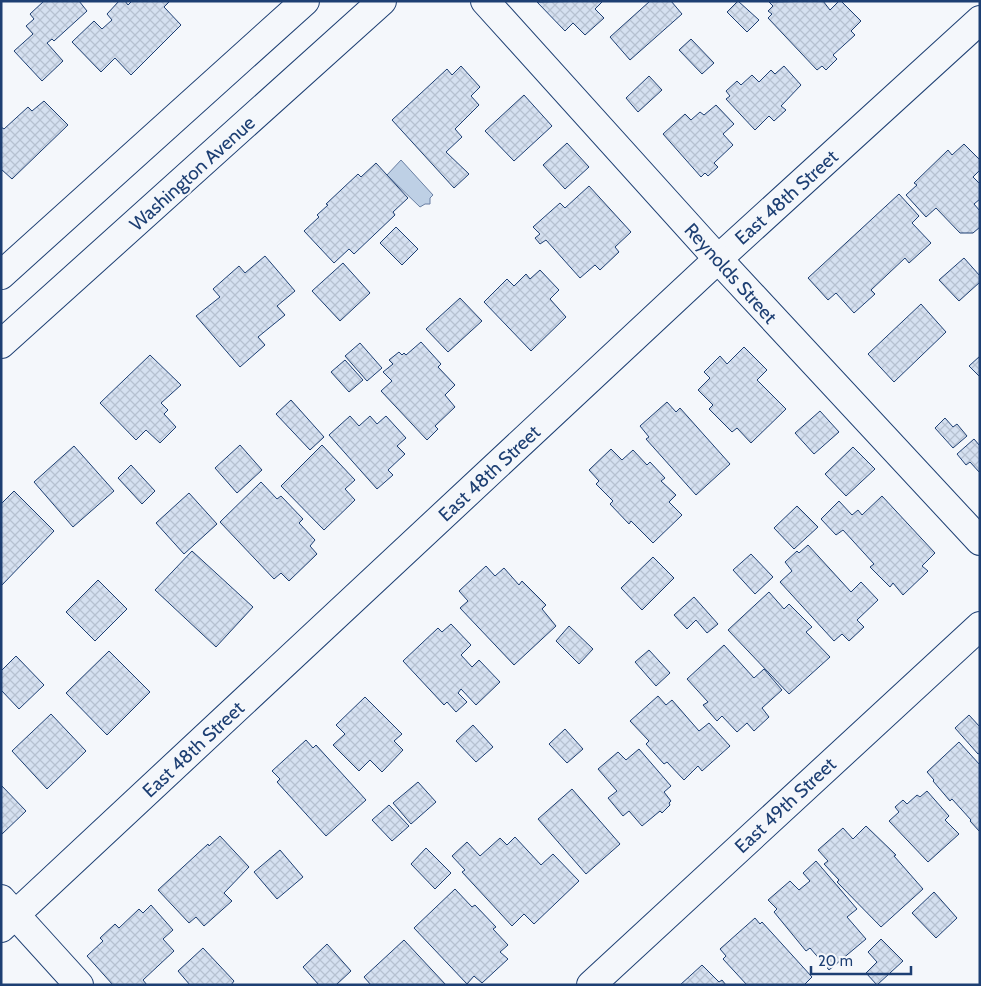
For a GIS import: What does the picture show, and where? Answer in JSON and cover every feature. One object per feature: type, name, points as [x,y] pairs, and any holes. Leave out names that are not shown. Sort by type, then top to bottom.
[{"type":"street","points":[[1,275],[304,1]]},
{"type":"street","name":"Washington Avenue","points":[[1,344],[382,1]]},
{"type":"street","name":"Reynolds Street","points":[[485,1],[718,260],[980,541]]},
{"type":"street","name":"East 48th Street","points":[[6,914],[980,20]]},
{"type":"street","name":"East 49th Street","points":[[591,985],[980,626]]},
{"type":"street","points":[[6,914],[79,985]]},
{"type":"water","points":[[401,160],[433,195],[430,198],[430,204],[420,207],[387,175]]},
{"type":"building","points":[[44,1],[79,1],[87,11],[54,41],[52,39],[47,43],[63,61],[42,81],[14,51],[33,34],[26,26],[34,19],[30,14]]},
{"type":"building","points":[[119,1],[125,1],[128,5],[132,1],[170,1],[164,7],[181,25],[131,75],[115,58],[101,72],[72,42],[94,21],[102,29],[112,20],[107,14]]},
{"type":"building","points":[[603,1],[595,9],[604,18],[585,35],[573,23],[565,31],[537,2]]},
{"type":"building","points":[[650,1],[671,1],[682,14],[630,60],[610,37]]},
{"type":"building","points":[[738,1],[759,20],[747,32],[727,12]]},
{"type":"building","points":[[823,1],[830,10],[841,1],[861,21],[851,31],[855,35],[833,55],[837,59],[826,70],[822,66],[817,70],[768,18],[772,14],[768,11],[773,6],[769,2]]},
{"type":"building","points":[[691,39],[714,63],[702,74],[679,50]]},
{"type":"building","points":[[461,66],[480,87],[471,96],[479,105],[455,129],[462,137],[446,152],[469,174],[454,188],[392,120],[447,69],[452,75]]},
{"type":"building","points":[[784,66],[801,85],[781,106],[786,110],[774,121],[769,116],[755,130],[726,99],[730,96],[726,91],[737,81],[741,85],[752,75],[759,82],[771,70],[775,74]]},
{"type":"building","points":[[649,76],[662,90],[638,112],[626,98]]},
{"type":"building","points":[[524,95],[552,126],[514,161],[485,131]]},
{"type":"building","points":[[44,101],[68,125],[12,179],[1,169],[1,127],[4,129],[28,107],[32,111]]},
{"type":"building","points":[[716,105],[734,124],[723,134],[733,145],[714,163],[718,167],[708,176],[705,173],[701,177],[663,134],[685,114],[691,120],[700,112],[704,115]]},
{"type":"building","points":[[567,143],[589,167],[565,189],[543,165]]},
{"type":"building","points":[[964,144],[980,160],[980,170],[973,177],[980,184],[980,199],[974,204],[980,211],[980,227],[973,233],[960,233],[936,208],[926,217],[906,195],[917,185],[914,183],[948,150],[952,155]]},
{"type":"building","points":[[376,163],[408,198],[393,212],[395,215],[354,254],[349,249],[334,263],[304,231],[319,217],[317,215],[328,205],[326,204],[358,174],[361,177]]},
{"type":"building","points":[[589,186],[631,232],[615,247],[619,252],[600,270],[595,265],[580,278],[546,240],[540,244],[535,238],[540,234],[533,227],[560,203],[565,208]]},
{"type":"building","points":[[899,194],[919,216],[912,223],[931,243],[909,263],[905,258],[871,290],[875,294],[854,313],[836,293],[828,300],[808,278]]},
{"type":"building","points":[[396,227],[418,249],[402,265],[380,243]]},
{"type":"building","points":[[265,256],[295,291],[277,306],[285,315],[258,337],[265,345],[240,367],[196,316],[220,297],[213,289],[239,266],[245,273]]},
{"type":"building","points":[[964,258],[980,276],[980,282],[959,301],[939,280]]},
{"type":"building","points":[[343,263],[370,293],[340,321],[312,291]]},
{"type":"building","points":[[540,270],[559,290],[550,299],[566,317],[531,351],[484,302],[507,279],[514,286],[526,274],[530,279]]},
{"type":"building","points":[[460,298],[482,321],[448,352],[426,329]]},
{"type":"building","points":[[921,304],[946,332],[894,382],[868,354]]},
{"type":"building","points":[[421,342],[441,364],[438,367],[455,385],[445,395],[455,407],[435,426],[438,429],[427,440],[381,391],[392,381],[383,372],[393,364],[389,360],[399,352],[402,355],[404,353],[406,355]]},
{"type":"building","points":[[360,343],[382,368],[367,381],[345,356]]},
{"type":"building","points":[[744,347],[767,370],[757,380],[786,409],[751,443],[737,428],[732,432],[709,409],[713,405],[698,390],[710,378],[704,372],[720,356],[727,364]]},
{"type":"building","points":[[150,355],[181,385],[161,403],[168,410],[164,414],[176,427],[160,443],[146,430],[136,440],[100,403]]},
{"type":"building","points":[[980,356],[980,377],[969,366]]},
{"type":"building","points":[[345,360],[363,380],[349,392],[331,372]]},
{"type":"building","points":[[291,400],[324,437],[310,450],[276,414]]},
{"type":"building","points":[[667,402],[676,412],[680,408],[730,464],[696,495],[646,439],[649,437],[640,426]]},
{"type":"building","points":[[820,411],[839,432],[814,454],[795,433]]},
{"type":"building","points":[[350,416],[359,426],[370,416],[377,424],[386,416],[406,438],[397,446],[405,454],[388,470],[393,475],[377,489],[329,435]]},
{"type":"building","points":[[945,418],[953,427],[957,424],[967,436],[953,448],[935,428]]},
{"type":"building","points":[[974,439],[980,446],[980,473],[970,462],[966,465],[957,454]]},
{"type":"building","points":[[240,445],[262,470],[237,493],[215,468]]},
{"type":"building","points":[[322,445],[355,480],[345,489],[355,500],[324,530],[281,486]]},
{"type":"building","points":[[74,446],[114,491],[73,527],[34,482]]},
{"type":"building","points":[[853,447],[875,469],[846,496],[825,474]]},
{"type":"building","points":[[611,449],[622,460],[633,450],[647,465],[650,462],[665,478],[661,481],[676,495],[669,502],[682,515],[653,543],[631,521],[629,524],[610,504],[613,501],[596,484],[599,481],[589,470]]},
{"type":"building","points":[[131,465],[155,491],[142,504],[118,478]]},
{"type":"building","points":[[261,482],[277,499],[281,496],[303,519],[299,523],[315,540],[310,546],[317,554],[289,581],[281,573],[274,579],[220,522]]},
{"type":"building","points":[[14,491],[54,531],[1,586],[1,504]]},
{"type":"building","points":[[189,493],[217,524],[184,554],[156,523]]},
{"type":"building","points":[[882,496],[935,553],[922,566],[928,571],[903,595],[893,583],[890,587],[870,567],[874,564],[843,530],[836,535],[821,519],[839,501],[852,515],[858,510],[862,515]]},
{"type":"building","points":[[797,506],[818,527],[794,549],[774,528]]},
{"type":"building","points":[[808,545],[851,592],[861,582],[878,600],[857,620],[864,627],[849,641],[842,634],[834,641],[780,582],[792,571],[785,562],[797,551],[799,553]]},
{"type":"building","points":[[192,551],[253,607],[216,647],[155,590]]},
{"type":"building","points":[[751,554],[773,577],[755,594],[733,570]]},
{"type":"building","points":[[653,557],[674,578],[642,610],[621,588]]},
{"type":"building","points":[[486,566],[495,576],[504,568],[519,585],[522,581],[546,605],[542,609],[556,626],[514,665],[460,608],[468,601],[459,591]]},
{"type":"building","points":[[98,580],[127,609],[95,641],[66,612]]},
{"type":"building","points":[[769,592],[784,609],[789,604],[812,627],[806,632],[830,657],[789,694],[728,630]]},
{"type":"building","points":[[694,597],[718,624],[707,633],[696,620],[687,629],[674,615]]},
{"type":"building","points":[[451,624],[471,645],[461,655],[472,667],[479,660],[500,682],[476,705],[461,689],[458,693],[467,702],[456,712],[447,702],[444,705],[403,661],[438,628],[442,632]]},
{"type":"building","points":[[569,626],[593,649],[579,664],[556,641]]},
{"type":"building","points":[[724,645],[754,678],[764,669],[782,690],[762,708],[769,717],[754,731],[747,723],[737,732],[722,716],[717,721],[703,705],[708,702],[687,679]]},
{"type":"building","points":[[649,650],[670,673],[656,686],[635,662]]},
{"type":"building","points":[[109,651],[150,692],[107,735],[66,693]]},
{"type":"building","points":[[16,656],[44,685],[19,709],[1,690],[1,671]]},
{"type":"building","points":[[658,696],[666,705],[672,700],[699,731],[709,723],[730,746],[702,771],[698,766],[684,780],[667,762],[664,764],[646,744],[649,741],[630,721]]},
{"type":"building","points":[[365,697],[402,734],[394,741],[403,750],[382,772],[370,760],[359,771],[333,745],[345,734],[336,725]]},
{"type":"building","points":[[51,714],[86,751],[47,789],[12,751]]},
{"type":"building","points":[[969,715],[980,727],[980,753],[978,754],[955,728]]},
{"type":"building","points":[[473,725],[493,747],[476,762],[456,741]]},
{"type":"building","points":[[565,729],[583,749],[567,763],[549,744]]},
{"type":"building","points":[[306,740],[313,748],[316,745],[366,800],[326,836],[277,782],[280,779],[272,771]]},
{"type":"building","points":[[959,742],[980,765],[980,832],[952,799],[950,801],[927,772]]},
{"type":"building","points":[[639,749],[671,786],[664,792],[671,801],[670,805],[662,813],[660,811],[642,826],[629,811],[623,816],[608,798],[617,791],[598,769],[618,752],[626,760]]},
{"type":"building","points":[[418,782],[436,802],[411,824],[393,803]]},
{"type":"building","points":[[1,785],[26,811],[1,835]]},
{"type":"building","points":[[572,789],[620,844],[586,874],[538,819]]},
{"type":"building","points":[[927,791],[949,816],[945,820],[959,834],[928,862],[889,821],[899,812],[895,807],[903,800],[907,804],[917,795],[920,797]]},
{"type":"building","points":[[389,805],[409,826],[392,841],[372,820]]},
{"type":"building","points":[[866,826],[896,855],[894,856],[923,889],[881,927],[837,882],[839,880],[824,864],[828,861],[818,850],[843,828],[853,839]]},
{"type":"building","points":[[220,836],[249,867],[224,893],[232,901],[204,926],[196,917],[189,923],[158,890],[208,844],[209,846]]},
{"type":"building","points":[[515,837],[541,865],[553,854],[579,881],[534,924],[524,914],[512,926],[462,872],[465,870],[452,856],[467,842],[480,856],[500,838],[507,845]]},
{"type":"building","points":[[426,848],[451,873],[435,889],[411,864]]},
{"type":"building","points":[[280,850],[303,877],[277,899],[254,872]]},
{"type":"building","points":[[816,861],[857,909],[847,917],[866,939],[829,970],[810,948],[806,951],[774,912],[777,909],[768,900],[790,881],[799,890],[810,881],[803,873]]},
{"type":"building","points":[[455,889],[472,907],[475,905],[496,927],[493,929],[508,945],[500,952],[508,959],[482,983],[474,976],[467,984],[414,928]]},
{"type":"building","points":[[934,892],[957,918],[936,938],[912,913]]},
{"type":"building","points":[[151,905],[173,930],[163,939],[174,951],[143,980],[147,985],[113,985],[87,956],[103,941],[100,938],[115,924],[119,928],[139,909],[143,913]]},
{"type":"building","points":[[755,918],[760,924],[762,922],[812,977],[804,985],[747,985],[723,959],[726,956],[720,949]]},
{"type":"building","points":[[881,939],[903,961],[877,985],[866,973],[877,962],[868,952]]},
{"type":"building","points":[[404,940],[446,985],[371,985],[364,977]]},
{"type":"building","points":[[327,944],[351,971],[336,985],[319,985],[303,967]]},
{"type":"building","points":[[203,948],[234,981],[231,985],[190,985],[178,971]]},
{"type":"building","points":[[702,965],[719,982],[722,980],[726,985],[680,985]]}]
